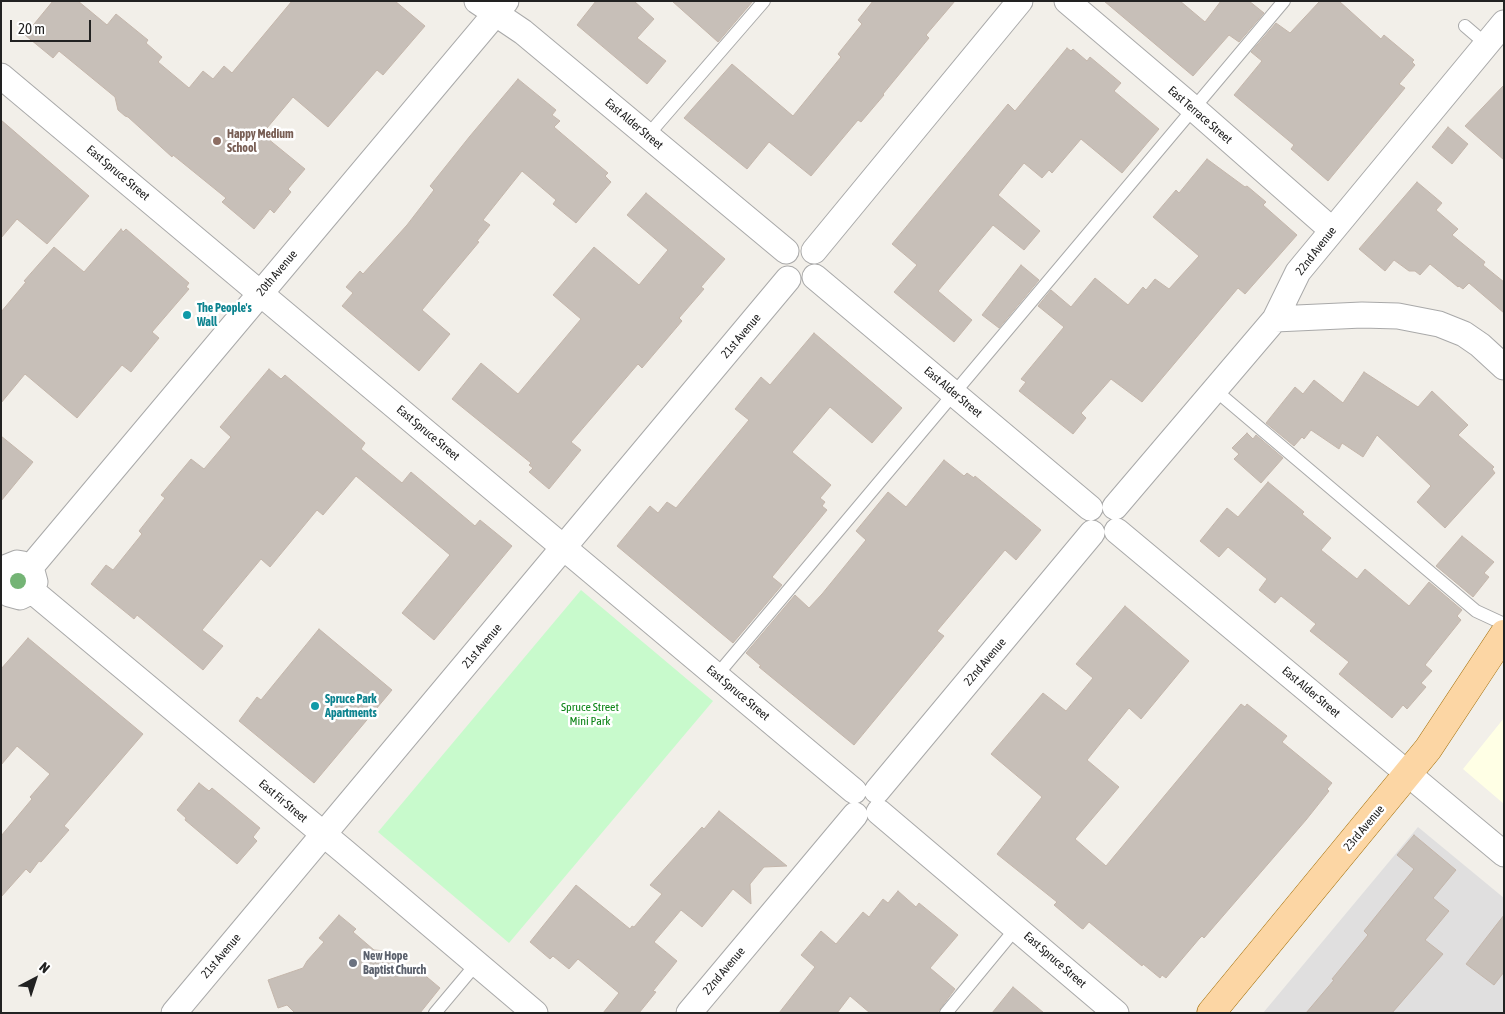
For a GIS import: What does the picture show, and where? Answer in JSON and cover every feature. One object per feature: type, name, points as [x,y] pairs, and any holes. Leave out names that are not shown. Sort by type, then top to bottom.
[{"type":"main road","name":"23rd Avenue","points":[[1211,1013],[1409,774],[1428,749],[1504,634]]},
{"type":"street","points":[[814,251],[1020,1]]},
{"type":"street","name":"East Terrace Street","points":[[1067,1],[1194,108],[1332,230]]},
{"type":"street","name":"East Alder Street","points":[[493,5],[786,252]]},
{"type":"street","name":"20th Avenue","points":[[10,581],[261,292],[493,5]]},
{"type":"street","name":"22nd Avenue","points":[[1116,519],[1215,390],[1275,319],[1298,272],[1504,23]]},
{"type":"street","name":"East Spruce Street","points":[[1,76],[1017,927],[1116,1013]]},
{"type":"street","points":[[799,245],[806,246],[814,251],[820,266],[815,277],[809,282],[802,284],[788,279],[781,266],[786,252],[799,245]]},
{"type":"street","name":"East Alder Street","points":[[815,277],[1090,508]]},
{"type":"street","name":"21st Avenue","points":[[174,1013],[788,279]]},
{"type":"street","points":[[1275,319],[1362,315],[1406,317],[1439,324],[1464,334],[1480,345],[1504,367]]},
{"type":"street","points":[[1102,502],[1109,503],[1116,519],[1111,536],[1105,538],[1092,533],[1085,521],[1090,508],[1102,502]]},
{"type":"street","name":"East Alder Street","points":[[1116,519],[1409,774],[1504,854]]},
{"type":"street","name":"22nd Avenue","points":[[689,1013],[1092,533]]},
{"type":"street","name":"East Fir Street","points":[[10,581],[324,835],[534,1013]]},
{"type":"lane","points":[[648,135],[764,1]]},
{"type":"lane","points":[[717,675],[1284,1]]},
{"type":"lane","points":[[1465,26],[1486,44]]},
{"type":"lane","points":[[1215,390],[1476,611],[1504,624]]},
{"type":"lane","points":[[946,1013],[1017,927]]},
{"type":"lane","points":[[435,1013],[477,963]]},
{"type":"shaded area","points":[[1504,718],[1504,804],[1463,769]]},
{"type":"shaded area","points":[[1418,827],[1504,898],[1504,1013],[1263,1013]]},
{"type":"green space","name":"Spruce Street Mini Park","points":[[581,590],[713,701],[509,943],[378,832]]},
{"type":"building","points":[[53,1],[78,1],[107,25],[116,14],[148,40],[146,43],[162,57],[158,62],[189,88],[203,71],[213,79],[224,66],[232,73],[292,1],[395,1],[425,26],[383,75],[377,70],[328,127],[293,97],[262,134],[305,169],[288,189],[291,192],[274,213],[270,209],[254,229],[222,202],[226,198],[173,155],[172,157],[118,110],[115,97],[59,51],[53,58],[25,35]]},
{"type":"building","points":[[596,1],[634,1],[654,19],[637,38],[666,61],[647,84],[577,25]]},
{"type":"building","points":[[672,1],[753,1],[718,42]]},
{"type":"building","points":[[873,1],[955,1],[926,35],[929,38],[884,95],[861,122],[858,120],[811,176],[769,142],[747,169],[684,118],[732,64],[793,116],[841,57],[838,54],[862,24],[858,20]]},
{"type":"building","points":[[1104,1],[1180,1],[1205,22],[1221,1],[1249,1],[1264,13],[1239,42],[1229,35],[1193,76]]},
{"type":"building","points":[[1320,1],[1339,1],[1381,39],[1384,35],[1414,60],[1412,62],[1415,65],[1399,84],[1405,88],[1328,181],[1291,149],[1294,145],[1234,95],[1262,61],[1251,52],[1276,23],[1290,33]]},
{"type":"building","points":[[1067,48],[1071,51],[1073,49],[1087,61],[1090,57],[1121,83],[1114,91],[1159,129],[1122,173],[1081,139],[1052,173],[1049,170],[1042,178],[1024,163],[998,195],[1040,231],[1024,250],[993,225],[938,291],[972,320],[954,342],[894,292],[917,265],[892,244],[1008,104],[1015,111]]},
{"type":"building","points":[[518,79],[556,110],[552,115],[560,121],[554,127],[608,173],[605,176],[611,182],[576,223],[553,204],[556,200],[522,171],[483,220],[490,225],[477,241],[479,242],[422,310],[450,334],[419,371],[342,306],[353,293],[346,287],[360,271],[363,274],[407,225],[434,190],[430,186]]},
{"type":"building","points":[[1504,85],[1504,160],[1465,126]]},
{"type":"building","points":[[1,120],[89,196],[47,244],[17,219],[1,238]]},
{"type":"building","points":[[1448,127],[1468,144],[1452,164],[1432,147]]},
{"type":"building","points":[[1207,159],[1245,187],[1247,186],[1266,202],[1263,205],[1297,235],[1245,294],[1238,288],[1142,402],[1111,379],[1081,413],[1086,418],[1073,434],[1019,391],[1026,382],[1021,379],[1064,327],[1038,306],[1051,290],[1071,307],[1095,278],[1128,305],[1143,287],[1146,290],[1155,279],[1169,289],[1199,256],[1153,217],[1176,190],[1179,193]]},
{"type":"building","points":[[1417,182],[1442,203],[1436,210],[1458,229],[1452,235],[1485,262],[1483,265],[1504,282],[1504,313],[1469,283],[1463,289],[1458,287],[1430,264],[1420,275],[1415,271],[1409,271],[1394,260],[1385,271],[1359,249]]},
{"type":"building","points":[[646,193],[725,259],[701,287],[704,289],[679,318],[682,321],[642,368],[638,364],[571,442],[581,450],[549,489],[529,472],[533,468],[529,465],[531,463],[452,399],[481,363],[518,394],[581,319],[553,295],[594,247],[639,285],[668,250],[627,215]]},
{"type":"building","points":[[121,229],[123,232],[126,229],[189,283],[186,287],[189,289],[152,332],[159,338],[131,372],[122,365],[77,418],[25,374],[1,403],[1,312],[26,282],[24,281],[54,247],[84,272]]},
{"type":"building","points":[[1021,265],[1039,280],[999,328],[982,315]]},
{"type":"building","points":[[814,333],[902,408],[872,443],[830,407],[792,452],[831,485],[820,498],[825,502],[822,506],[827,510],[772,577],[782,585],[733,643],[617,546],[650,506],[658,513],[667,502],[676,508],[749,420],[735,409],[761,377],[770,385]]},
{"type":"building","points":[[269,369],[281,379],[285,375],[365,443],[361,449],[402,483],[411,472],[475,526],[480,520],[512,546],[434,640],[402,613],[450,555],[356,476],[323,515],[317,510],[270,567],[261,559],[202,630],[223,646],[203,670],[137,615],[134,619],[91,584],[106,565],[113,570],[142,534],[139,531],[165,498],[161,495],[191,459],[204,469],[231,437],[220,427]]},
{"type":"building","points":[[1364,372],[1418,407],[1432,391],[1468,425],[1458,435],[1494,467],[1492,469],[1495,473],[1445,528],[1417,502],[1431,486],[1377,435],[1363,457],[1342,443],[1339,449],[1311,430],[1304,439],[1302,437],[1294,446],[1266,423],[1295,387],[1303,394],[1314,380],[1343,403]]},
{"type":"building","points":[[1247,433],[1253,439],[1256,435],[1283,458],[1261,483],[1234,459],[1239,454],[1232,448]]},
{"type":"building","points":[[1,436],[33,462],[1,501]]},
{"type":"building","points":[[944,460],[964,476],[967,473],[974,478],[975,476],[1041,530],[1016,560],[1005,550],[937,631],[944,636],[854,745],[759,667],[761,666],[746,653],[795,595],[809,608],[822,594],[866,540],[856,531],[888,492],[906,507]]},
{"type":"building","points":[[1268,482],[1331,538],[1321,550],[1357,579],[1365,569],[1409,606],[1429,582],[1462,610],[1457,616],[1461,620],[1425,665],[1432,671],[1421,683],[1426,687],[1407,709],[1403,705],[1392,718],[1339,674],[1349,662],[1310,631],[1316,624],[1281,596],[1275,603],[1259,590],[1267,579],[1228,547],[1219,557],[1200,541],[1227,508],[1238,517]]},
{"type":"building","points":[[1462,536],[1494,562],[1484,573],[1489,577],[1473,597],[1436,566]]},
{"type":"building","points":[[1125,606],[1189,661],[1141,719],[1129,708],[1087,760],[1119,787],[1075,839],[1106,866],[1241,704],[1245,707],[1247,704],[1287,736],[1282,742],[1332,783],[1327,789],[1329,791],[1306,820],[1204,938],[1202,936],[1199,939],[1166,978],[1162,975],[1160,978],[1143,964],[1142,966],[1089,922],[1083,929],[1081,928],[1054,905],[1057,902],[997,854],[1042,797],[991,754],[1043,693],[1066,711],[1093,678],[1076,664]]},
{"type":"building","name":"Spruce Park Apartments","points":[[319,629],[392,690],[314,783],[239,721],[257,697],[261,700]]},
{"type":"building","points":[[28,638],[143,734],[64,826],[69,830],[30,873],[26,869],[1,897],[1,836],[50,774],[17,746],[1,765],[1,669]]},
{"type":"building","points":[[199,783],[209,791],[212,788],[260,828],[253,837],[257,841],[237,864],[185,820],[186,818],[177,810]]},
{"type":"building","points":[[719,811],[787,866],[764,867],[750,884],[751,904],[733,889],[702,927],[681,910],[654,942],[677,961],[653,991],[656,992],[639,1013],[603,1013],[619,993],[578,959],[569,969],[553,956],[550,959],[530,942],[576,885],[630,929],[632,926],[634,927],[662,894],[650,885],[702,827],[704,829]]},
{"type":"building","points":[[1414,835],[1456,870],[1433,898],[1449,911],[1425,940],[1443,954],[1392,1013],[1306,1013],[1368,935],[1364,931],[1414,869],[1397,855]]},
{"type":"building","points":[[898,891],[916,907],[919,903],[958,935],[930,968],[955,989],[937,1013],[870,1013],[850,996],[837,1013],[779,1013],[815,967],[801,955],[821,931],[836,944],[863,912],[869,917],[883,899],[888,903]]},
{"type":"building","name":"New Hope Baptist Church","points":[[339,915],[356,929],[353,932],[374,950],[393,954],[410,973],[415,967],[440,988],[420,1013],[295,1013],[287,1005],[278,1008],[268,980],[303,968],[324,942],[319,938]]},
{"type":"building","points":[[1504,915],[1504,972],[1494,985],[1466,964]]},
{"type":"building","points":[[1013,987],[1044,1013],[992,1013]]},
{"type":"place","name":"Happy Medium School","points":[[217,141]]},
{"type":"place","name":"The People's Wall","points":[[187,315]]},
{"type":"place","name":"Spruce Park Apartments","points":[[315,706]]},
{"type":"place","name":"New Hope Baptist Church","points":[[353,963]]}]
